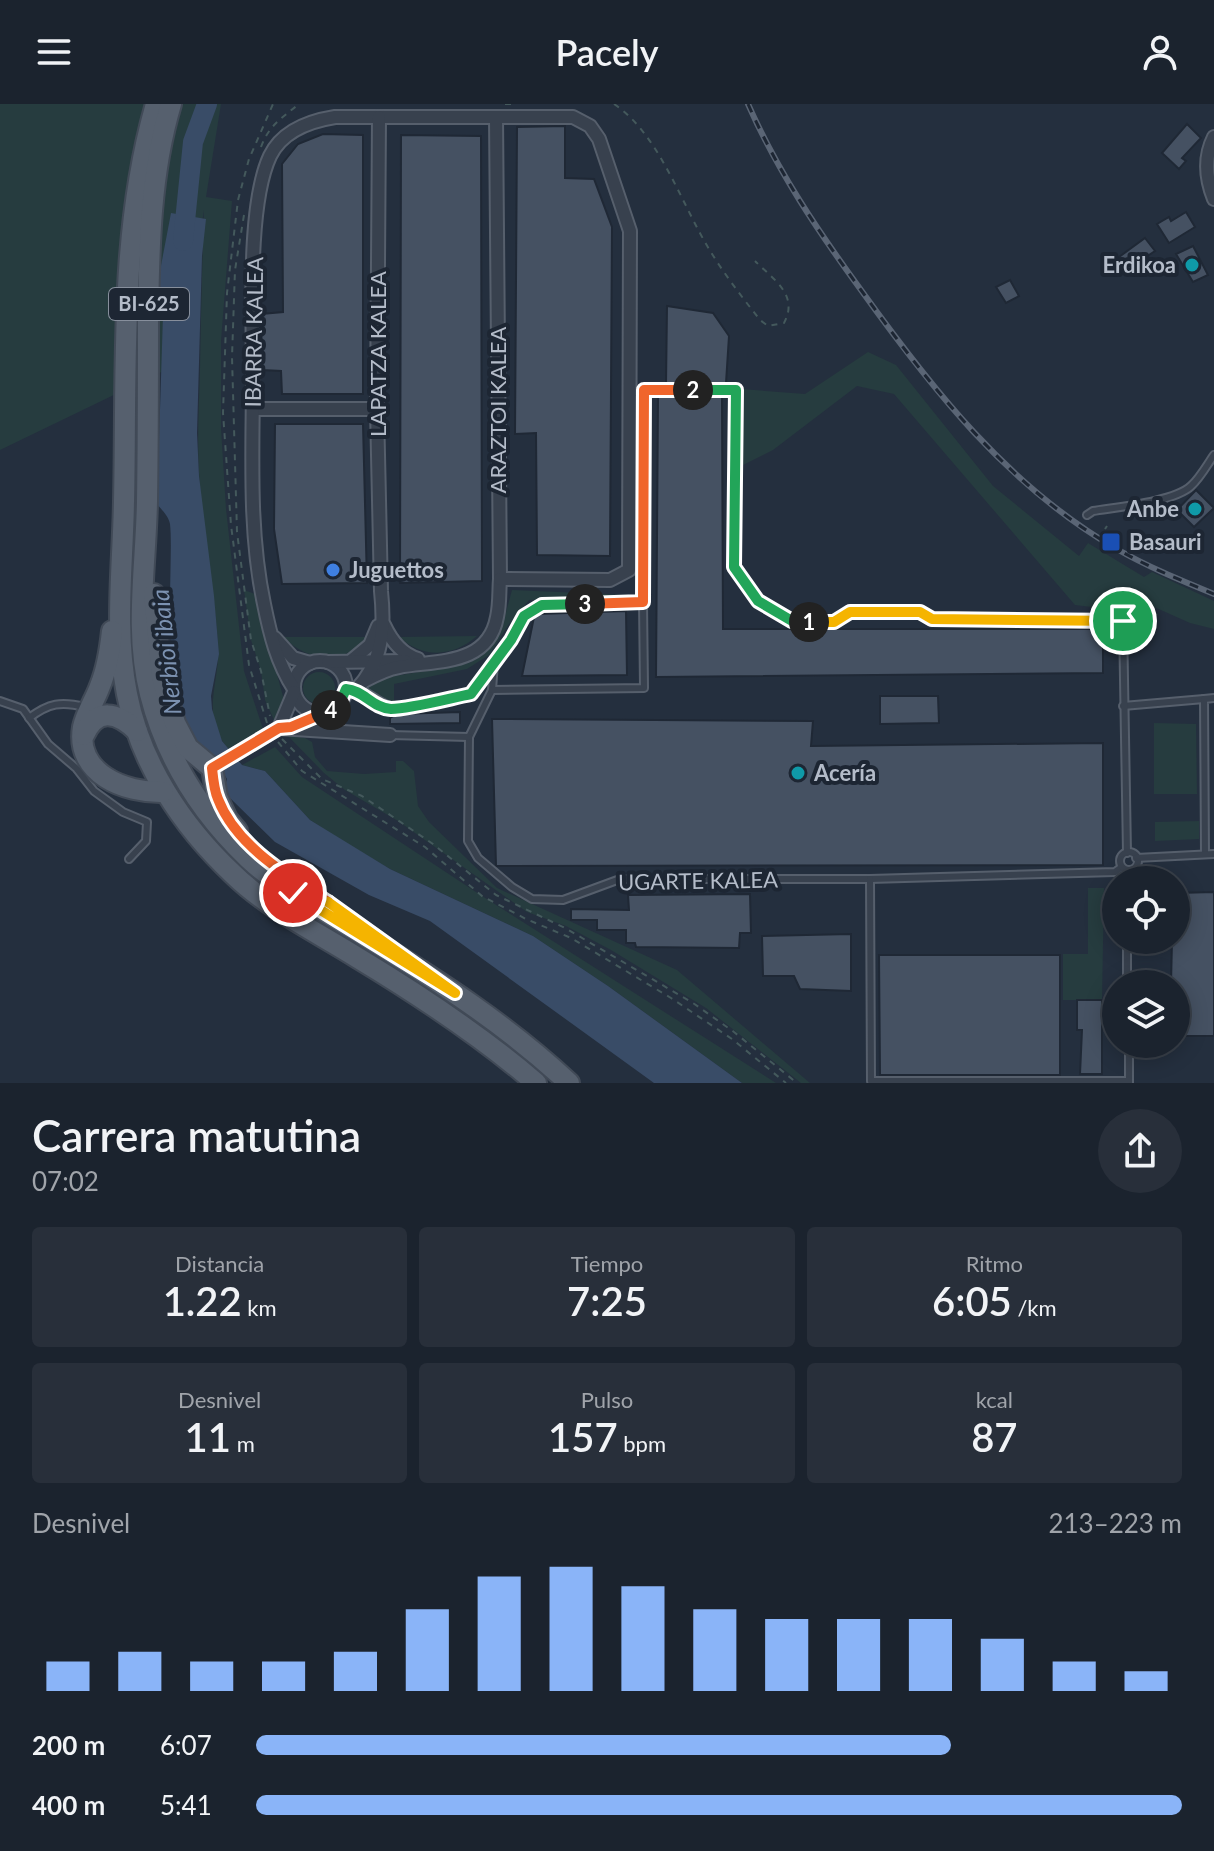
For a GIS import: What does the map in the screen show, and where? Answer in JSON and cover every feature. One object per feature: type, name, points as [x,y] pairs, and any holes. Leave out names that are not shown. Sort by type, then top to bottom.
[{"type":"main road","name":"BI-625","points":[[156,104],[138,183],[129,253],[120,579],[122,659],[127,695],[137,731],[156,775],[195,833],[255,894],[443,1011],[536,1083]]},
{"type":"main road","name":"BI-625","points":[[171,104],[152,202],[147,506],[142,580],[145,656],[155,712],[175,764],[221,829],[269,877],[492,1018],[569,1083]]},
{"type":"main road","points":[[147,506],[162,677],[168,702],[188,748],[212,768],[217,797],[227,819],[261,854],[455,993]]},
{"type":"main road","points":[[120,579],[105,673],[84,721],[82,739],[86,753],[106,780],[144,793],[163,792]]},
{"type":"main road","points":[[82,739],[89,725],[97,718],[110,714],[127,721],[137,731]]},
{"type":"main road","points":[[192,780],[212,768]]},
{"type":"street","name":"LAPATZA KALEA","points":[[379,117],[377,409],[381,591]]},
{"type":"street","name":"ARAZTOI KALEA","points":[[432,663],[462,658],[474,652],[490,636],[498,615],[496,117]]},
{"type":"street","name":"IBARRA KALEA","points":[[294,690],[278,662],[264,604],[255,533],[253,409],[256,228],[260,192],[271,153],[285,138],[316,120],[573,117],[590,126],[599,139],[630,231],[629,570],[610,580],[500,579]]},
{"type":"street","points":[[1214,137],[1208,156],[1207,178],[1214,199]]},
{"type":"street","points":[[253,409],[377,409]]},
{"type":"street","points":[[212,768],[260,740],[339,705],[376,660],[381,649],[384,625],[381,591]]},
{"type":"street","points":[[352,660],[375,639],[381,591]]},
{"type":"street","points":[[384,625],[396,645],[409,656],[432,663]]},
{"type":"street","points":[[271,631],[286,652],[310,663],[352,660],[432,663]]},
{"type":"street","points":[[325,662],[338,669],[345,681],[377,705],[390,709]]},
{"type":"street","points":[[285,728],[298,673],[310,663]]},
{"type":"street","points":[[355,686],[391,668],[432,663]]},
{"type":"street","points":[[294,690],[302,706],[316,713],[324,713]]},
{"type":"street","points":[[285,728],[390,735]]},
{"type":"lane","points":[[492,690],[644,688],[644,390],[736,390],[734,567],[758,601],[792,621],[834,622],[850,612],[920,612],[932,619],[1123,621],[1127,853]]},
{"type":"lane","points":[[1087,515],[1093,511],[1146,503],[1184,491],[1214,455]]},
{"type":"lane","name":"UGARTE KALEA","points":[[390,709],[471,694],[524,616],[542,605],[643,602]]},
{"type":"lane","name":"UGARTE KALEA","points":[[494,663],[492,690],[469,737],[468,841],[478,858],[512,887],[532,899],[563,900],[620,879],[870,879],[1102,872]]},
{"type":"lane","points":[[1123,706],[1214,698]]},
{"type":"lane","points":[[1204,699],[1205,854]]},
{"type":"lane","points":[[0,701],[23,709],[48,744],[76,768],[94,791],[123,812],[147,822],[146,841],[129,859]]},
{"type":"lane","points":[[29,718],[57,702],[90,709]]},
{"type":"lane","points":[[1204,708],[1214,708]]},
{"type":"lane","points":[[390,735],[469,737]]},
{"type":"lane","points":[[1127,853],[1136,858],[1214,854]]},
{"type":"lane","points":[[1122,866],[1120,859],[1127,853]]},
{"type":"lane","points":[[1134,866],[1136,858]]},
{"type":"lane","points":[[870,879],[871,1081],[1129,1082],[1129,1058]]},
{"type":"path","points":[[505,104],[514,104]]},
{"type":"path","points":[[614,104],[635,122],[650,142],[710,251],[760,320],[768,326],[784,323],[790,312],[789,300],[782,288],[755,261]]},
{"type":"path","points":[[311,770],[335,786],[362,796],[421,836],[496,895],[565,928],[693,1003],[797,1083]]},
{"type":"path","points":[[302,771],[425,847],[482,896],[571,938],[671,998],[732,1039],[786,1083]]},
{"type":"green space","points":[[0,104],[221,104],[206,197],[232,201],[221,341],[221,428],[226,509],[244,671],[263,729],[228,749],[219,736],[213,710],[218,643],[199,473],[204,210],[180,363],[0,450]]},
{"type":"green space","points":[[868,352],[896,365],[993,486],[1079,556],[1088,543],[1144,577],[1152,572],[1214,601],[1214,629],[1190,623],[1125,594],[1159,615],[1075,605],[894,394],[857,386],[773,450],[743,465],[741,389],[805,394]]},
{"type":"green space","points":[[244,590],[255,594],[284,700],[274,720],[265,700],[261,671],[251,640]]},
{"type":"green space","points":[[512,590],[628,595],[529,600],[489,655],[467,669],[394,684],[394,704],[366,689],[383,678],[469,663],[483,655],[502,627]]},
{"type":"green space","points":[[477,636],[458,648],[438,653],[418,649],[399,637]]},
{"type":"green space","points":[[284,637],[366,637],[348,653],[326,657],[303,652]]},
{"type":"green space","points":[[319,672],[330,677],[335,688],[330,699],[319,704],[308,699],[303,688],[308,677]]},
{"type":"green space","points":[[1154,723],[1196,724],[1197,794],[1154,794]]},
{"type":"green space","points":[[288,736],[312,742],[315,757],[327,771],[364,774],[396,772],[396,761],[403,761],[414,771],[418,806],[429,822],[497,888],[677,970],[810,1083],[801,1083],[706,1008],[611,950],[566,926],[527,912],[398,821],[345,790]]},
{"type":"green space","points":[[275,747],[302,777],[776,1083],[742,1083],[533,936],[390,869],[310,820],[265,771],[242,765]]},
{"type":"green space","points":[[1199,821],[1199,839],[1155,841],[1155,822]]},
{"type":"green space","points":[[1088,888],[1102,888],[1102,1000],[1063,1000],[1063,954],[1088,954]]},
{"type":"water","points":[[171,213],[206,219],[202,256],[197,433],[219,654],[211,696],[212,709],[222,741],[242,765],[265,771],[310,820],[390,869],[533,936],[742,1083],[654,1083],[430,921],[369,895],[275,842],[230,798],[225,786],[227,779],[213,754],[194,745],[182,722],[174,690],[170,524],[157,504],[163,315],[156,292]]},
{"type":"building","points":[[1187,124],[1201,138],[1182,158],[1186,161],[1179,169],[1162,153]]},
{"type":"building","points":[[565,126],[565,178],[594,179],[612,227],[610,556],[537,555],[536,433],[515,434],[517,127]]},
{"type":"building","points":[[323,134],[363,135],[363,394],[282,394],[281,371],[262,370],[261,314],[283,312],[282,164],[298,144]]},
{"type":"building","points":[[401,135],[481,136],[482,581],[400,583]]},
{"type":"building","points":[[1186,212],[1195,227],[1169,243],[1157,224],[1169,217],[1171,221]]},
{"type":"building","points":[[1145,238],[1155,251],[1143,259],[1146,264],[1133,275],[1119,257]]},
{"type":"building","name":"Erdikoa","points":[[1193,246],[1208,275],[1193,282],[1176,254]]},
{"type":"building","points":[[1010,280],[1019,296],[1006,303],[996,287]]},
{"type":"building","points":[[667,306],[713,313],[729,336],[726,383],[666,384]]},
{"type":"building","points":[[658,396],[722,396],[723,629],[1103,629],[1103,673],[656,677]]},
{"type":"building","points":[[275,424],[363,424],[367,583],[282,584],[274,529]]},
{"type":"building","name":"Anbe","points":[[1196,490],[1214,508],[1194,527],[1177,510]]},
{"type":"building","points":[[626,611],[627,675],[522,676],[534,617],[538,614]]},
{"type":"building","points":[[880,696],[938,696],[939,723],[880,724]]},
{"type":"building","points":[[460,712],[460,723],[390,724],[390,718],[397,714]]},
{"type":"building","name":"Acería","points":[[492,719],[813,721],[811,746],[1103,743],[1103,865],[496,866]]},
{"type":"building","points":[[1214,892],[1214,1036],[1190,1036],[1190,970],[1171,970],[1172,954],[1190,954],[1190,893]]},
{"type":"building","points":[[750,894],[751,933],[740,933],[739,948],[636,947],[635,943],[626,943],[626,930],[597,930],[597,920],[571,920],[571,909],[629,910],[628,895]]},
{"type":"building","points":[[851,934],[851,991],[800,989],[794,976],[763,976],[762,936]]},
{"type":"building","points":[[879,955],[1060,955],[1060,1075],[880,1075]]},
{"type":"building","points":[[1077,1000],[1102,1000],[1102,1074],[1080,1074],[1082,1030],[1077,1030]]},
{"type":"waterway","name":"Nerbioi ibaia","points":[[183,241],[193,142],[207,104]]},
{"type":"railway","points":[[748,104],[786,177],[829,246],[888,327],[974,433],[1006,465],[1076,523],[1139,561],[1214,594]]},
{"type":"place","name":"Erdikoa","points":[[1192,265]]},
{"type":"place","name":"Anbe","points":[[1195,509]]},
{"type":"place","name":"Basauri","points":[[1111,542]]},
{"type":"place","name":"Juguettos","points":[[333,570]]},
{"type":"place","name":"Acería","points":[[798,773]]},
{"type":"route","points":[[293,893],[455,993],[261,854],[227,819],[217,797],[212,768],[279,728],[291,727],[332,710],[339,705],[346,689],[356,690],[377,705],[390,709],[471,694],[511,640],[524,616],[542,605],[643,602],[644,390],[736,390],[734,567],[758,601],[792,621],[834,622],[850,612],[920,612],[932,619],[1123,621]]}]
